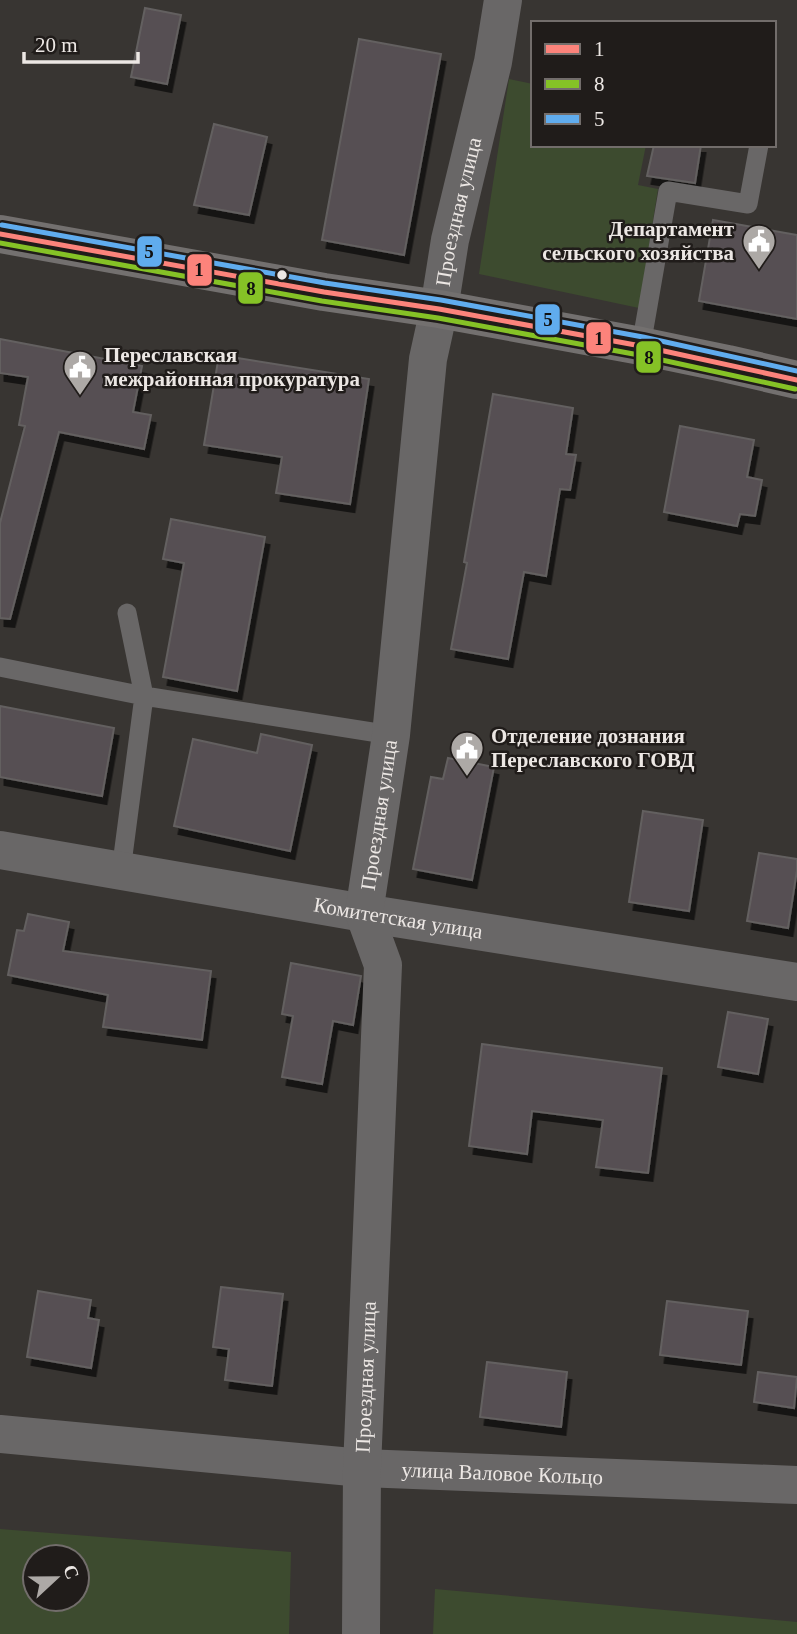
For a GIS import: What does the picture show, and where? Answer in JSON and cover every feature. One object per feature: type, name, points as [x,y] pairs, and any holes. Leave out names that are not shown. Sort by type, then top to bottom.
[{"type":"main road","points":[[0,234],[641,346],[797,380]]},
{"type":"street","name":"Проездная улица","points":[[360,1634],[362,1468],[383,965],[363,914],[391,735],[429,359],[450,240],[493,62],[503,0]]},
{"type":"street","name":"Комитетская улица","points":[[0,850],[363,914],[797,982]]},
{"type":"street","name":"улица Валовое Кольцо","points":[[0,1434],[362,1468],[797,1485]]},
{"type":"lane","points":[[641,346],[668,191],[748,204],[759,147]]},
{"type":"lane","points":[[121,871],[144,696],[127,613]]},
{"type":"lane","points":[[0,667],[144,696],[391,735]]},
{"type":"green space","points":[[509,79],[531,84],[531,147],[646,147],[638,185],[658,189],[639,308],[479,274]]},
{"type":"green space","points":[[0,1529],[291,1552],[289,1634],[0,1634]]},
{"type":"green space","points":[[435,1589],[797,1622],[797,1634],[433,1634]]},
{"type":"building","points":[[145,8],[181,15],[167,84],[131,77]]},
{"type":"building","points":[[359,39],[441,54],[404,255],[322,240]]},
{"type":"building","points":[[214,124],[267,137],[249,215],[194,205]]},
{"type":"building","points":[[654,147],[701,147],[695,183],[647,176]]},
{"type":"building","points":[[713,220],[797,235],[797,319],[699,301]]},
{"type":"building","points":[[0,339],[142,366],[133,412],[151,415],[144,449],[59,432],[10,619],[0,618],[0,523],[25,426],[19,425],[28,377],[0,373]]},
{"type":"building","points":[[219,355],[369,379],[350,504],[276,493],[282,457],[204,445]]},
{"type":"building","points":[[493,394],[573,408],[566,454],[576,455],[570,490],[560,489],[546,576],[524,572],[508,659],[451,649]]},
{"type":"building","points":[[680,426],[754,440],[747,477],[762,480],[755,516],[740,514],[737,526],[664,512]]},
{"type":"building","points":[[171,519],[265,537],[237,691],[163,677],[184,563],[163,559]]},
{"type":"building","points":[[0,706],[114,728],[102,796],[0,777]]},
{"type":"building","points":[[261,734],[312,745],[290,851],[174,826],[193,739],[257,753]]},
{"type":"building","points":[[448,758],[494,767],[472,880],[413,869],[431,777],[443,779]]},
{"type":"building","points":[[643,811],[703,820],[689,911],[629,902]]},
{"type":"building","points":[[759,853],[797,859],[788,928],[747,921]]},
{"type":"building","points":[[28,914],[69,922],[63,951],[211,971],[202,1040],[103,1027],[108,995],[8,975],[17,930],[24,931]]},
{"type":"building","points":[[291,963],[361,976],[353,1025],[333,1021],[322,1084],[282,1077],[293,1016],[282,1014]]},
{"type":"building","points":[[728,1012],[768,1019],[758,1074],[718,1067]]},
{"type":"building","points":[[482,1044],[662,1068],[648,1173],[596,1167],[603,1120],[532,1111],[527,1154],[469,1146]]},
{"type":"building","points":[[221,1287],[283,1294],[272,1386],[225,1380],[229,1349],[213,1347]]},
{"type":"building","points":[[38,1291],[91,1300],[88,1318],[99,1320],[91,1368],[27,1357]]},
{"type":"building","points":[[667,1301],[748,1311],[741,1365],[660,1355]]},
{"type":"building","points":[[487,1362],[567,1372],[561,1427],[480,1417]]},
{"type":"building","points":[[758,1372],[797,1377],[794,1408],[754,1402]]},
{"type":"transit line","name":"5","points":[[2,225],[643,337],[797,371]]},
{"type":"transit line","name":"1","points":[[0,234],[641,346],[797,380]]},
{"type":"transit line","name":"8","points":[[0,243],[322,301],[438,318],[639,355],[795,389]]},
{"type":"place","name":"Департамент сельского хозяйства","points":[[759,271]]},
{"type":"place","name":"Переславская межрайонная прокуратура","points":[[80,397]]},
{"type":"place","name":"Отделение дознания Переславского ГОВД","points":[[467,778]]}]
